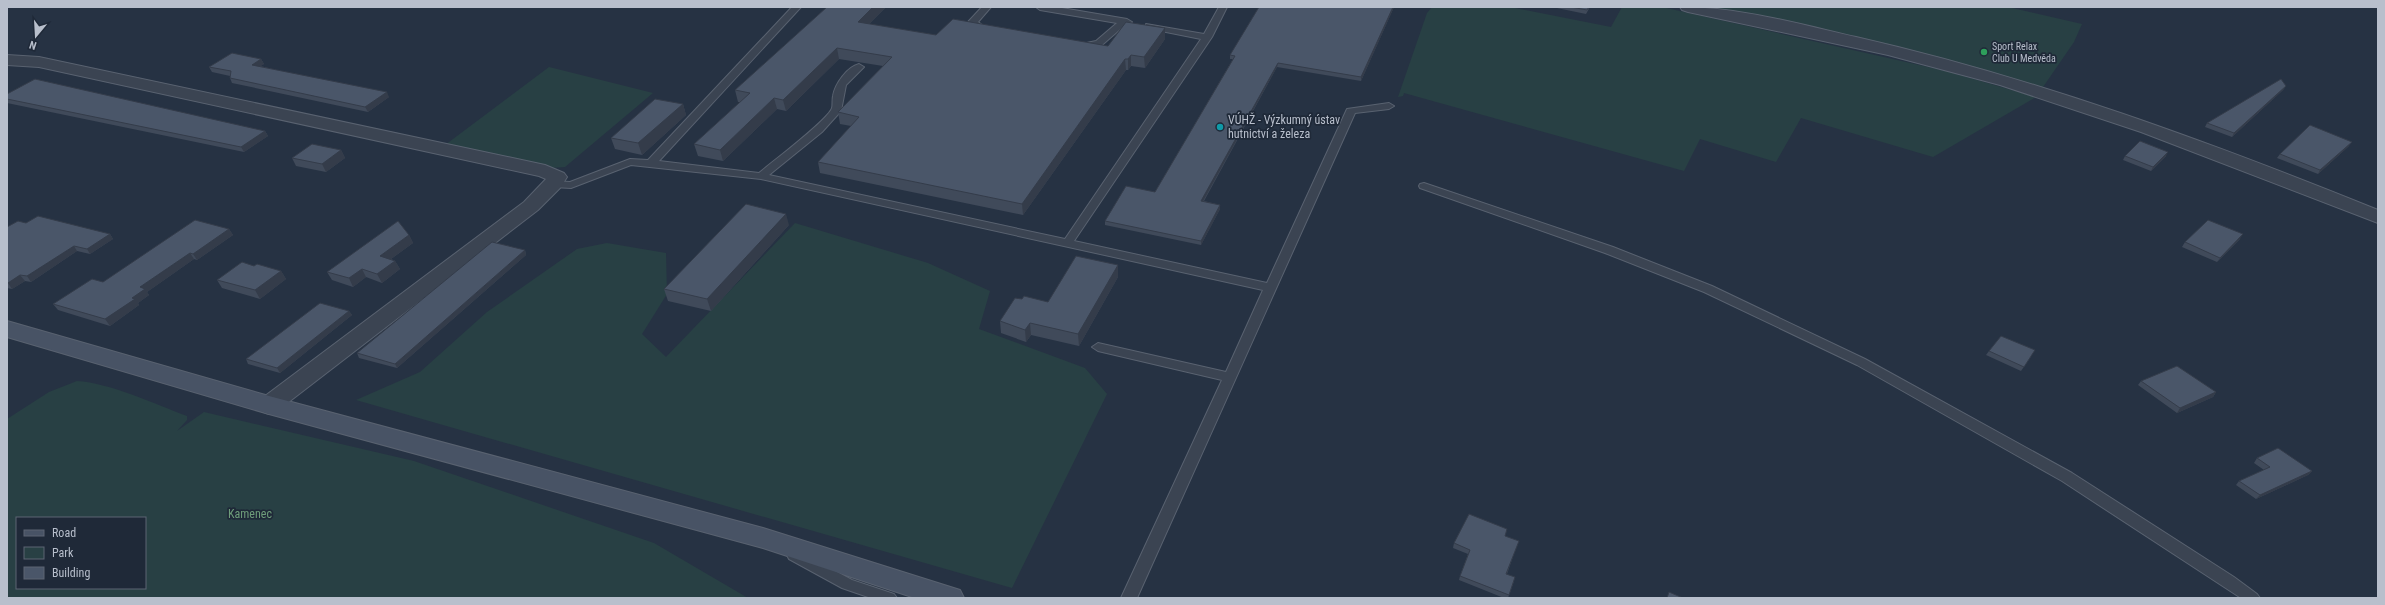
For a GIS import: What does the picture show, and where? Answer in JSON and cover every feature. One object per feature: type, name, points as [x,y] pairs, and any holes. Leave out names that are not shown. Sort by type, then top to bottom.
[{"type":"main road","points":[[7,329],[269,405],[763,538],[950,598]]},
{"type":"street","points":[[1688,7],[1887,51],[2005,81],[2235,158],[2378,217]]},
{"type":"street","points":[[7,60],[39,62],[242,108],[545,171],[557,177],[553,184],[531,206],[269,405]]},
{"type":"lane","points":[[651,163],[797,7]]},
{"type":"lane","points":[[987,7],[973,22],[982,30],[997,33]]},
{"type":"lane","points":[[1040,7],[1207,36]]},
{"type":"lane","points":[[1067,244],[1207,36],[1223,7]]},
{"type":"lane","points":[[1073,46],[1080,47],[1099,43],[1123,22]]},
{"type":"lane","points":[[762,176],[818,130],[837,109],[836,94],[843,80],[859,67]]},
{"type":"lane","points":[[1129,598],[1351,111],[1389,106]]},
{"type":"lane","points":[[553,184],[571,185],[630,162],[651,163],[762,176],[1270,288]]},
{"type":"lane","points":[[1424,186],[1609,250],[1708,289],[1861,362],[2067,477],[2229,580],[2252,598]]},
{"type":"lane","points":[[1098,347],[1230,377]]},
{"type":"lane","points":[[763,538],[847,584],[889,598]]},
{"type":"green space","points":[[1432,7],[1510,7],[1611,27],[1622,7],[1662,7],[1946,71],[2036,97],[1933,157],[1801,118],[1776,162],[1700,139],[1684,171],[1404,93],[1403,96],[1398,97],[1427,13]]},
{"type":"green space","name":"Sport Relax Club U Medvěda","points":[[1700,7],[2008,7],[2082,24],[2074,42],[2041,90],[1943,62]]},
{"type":"green space","points":[[549,67],[653,93],[565,167],[549,168],[445,145]]},
{"type":"green space","points":[[795,223],[928,263],[990,291],[979,329],[1085,368],[1107,394],[1012,588],[356,400],[420,372],[487,312],[577,249],[607,243],[666,253],[667,294],[642,334],[666,357]]},
{"type":"green space","name":"Kamenec","points":[[77,381],[104,386],[187,416],[187,420],[177,431],[204,412],[414,461],[654,543],[748,598],[7,598],[7,419],[49,392]]},
{"type":"building","points":[[827,7],[873,7],[858,22],[936,35],[953,19],[1108,46],[1126,22],[1165,28],[1144,57],[1131,55],[1128,59],[1125,59],[1022,204],[818,162],[859,117],[838,112],[892,57],[837,48],[783,100],[774,98],[720,150],[694,144],[750,93],[735,90]]},
{"type":"building","points":[[1259,7],[1393,7],[1361,77],[1278,63],[1201,201],[1220,205],[1201,241],[1105,221],[1126,186],[1155,192],[1235,56],[1230,55]]},
{"type":"building","points":[[1571,7],[1589,7],[1587,10]]},
{"type":"building","points":[[232,53],[261,59],[252,65],[387,92],[365,107],[230,78],[231,71],[209,67]]},
{"type":"building","points":[[35,79],[265,131],[241,147],[7,99],[7,94]]},
{"type":"building","points":[[2281,79],[2286,86],[2234,133],[2207,123]]},
{"type":"building","points":[[655,99],[683,104],[638,143],[611,138]]},
{"type":"building","points":[[2310,125],[2352,142],[2320,170],[2280,154]]},
{"type":"building","points":[[2140,141],[2168,152],[2153,167],[2125,156]]},
{"type":"building","points":[[312,144],[341,150],[322,164],[292,158]]},
{"type":"building","points":[[746,204],[786,214],[707,299],[664,289]]},
{"type":"building","points":[[38,216],[110,234],[87,249],[74,246],[27,276],[20,275],[7,283],[7,227],[18,221],[26,223]]},
{"type":"building","points":[[195,220],[229,229],[193,254],[190,253],[140,287],[145,289],[132,298],[135,299],[105,319],[53,304],[92,279],[103,282]]},
{"type":"building","points":[[2208,220],[2243,234],[2220,258],[2185,242]]},
{"type":"building","points":[[398,221],[409,235],[380,256],[395,261],[377,274],[362,269],[349,278],[327,272]]},
{"type":"building","points":[[492,242],[525,250],[395,364],[357,353]]},
{"type":"building","points":[[1076,256],[1118,265],[1078,334],[1030,323],[1025,330],[1000,321],[1015,298],[1022,299],[1024,296],[1048,302]]},
{"type":"building","points":[[242,262],[254,266],[257,264],[281,271],[255,290],[217,280]]},
{"type":"building","points":[[320,303],[349,311],[277,368],[246,359]]},
{"type":"building","points":[[2001,336],[2035,350],[2024,367],[1989,351]]},
{"type":"building","points":[[2177,366],[2216,392],[2180,408],[2141,381]]},
{"type":"building","points":[[2278,448],[2312,471],[2260,495],[2239,481],[2270,467],[2257,458]]},
{"type":"building","points":[[1469,514],[1507,529],[1505,536],[1519,541],[1506,574],[1515,577],[1509,595],[1460,576],[1470,550],[1454,543]]},
{"type":"building","points":[[1669,592],[1683,598],[1667,598]]},
{"type":"place","name":"Sport Relax Club U Medvěda","points":[[1984,52]]},
{"type":"place","name":"VÚHŽ - Výzkumný ústav hutnictví a železa","points":[[1220,127]]}]
